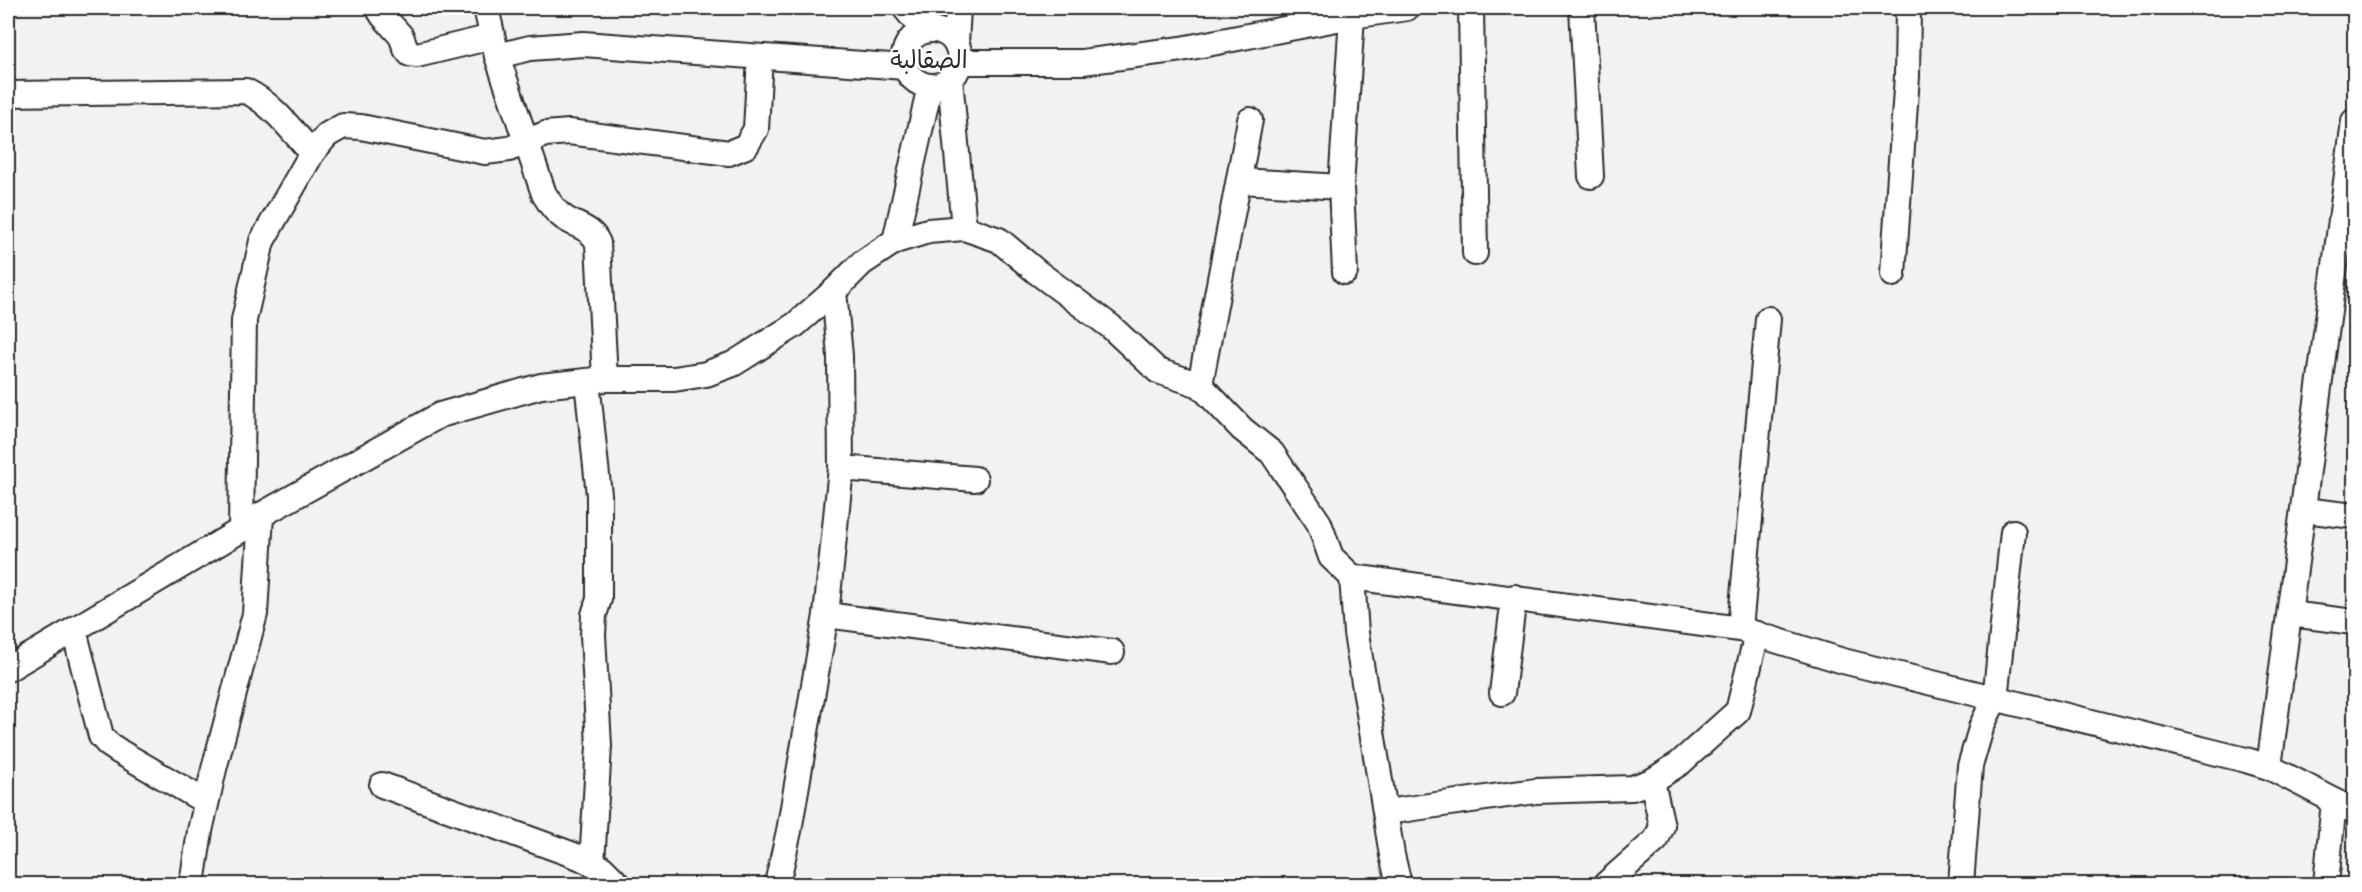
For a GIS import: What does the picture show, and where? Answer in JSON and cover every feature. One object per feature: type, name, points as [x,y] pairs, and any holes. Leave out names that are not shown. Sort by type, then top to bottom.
[{"type":"street","points":[[378,8],[401,36],[410,54],[417,55],[494,46],[530,48],[583,44],[905,67]]},
{"type":"street","points":[[486,8],[494,46],[544,194],[552,208],[563,217],[593,232],[598,243],[596,380],[599,599],[594,615],[593,634],[599,746],[592,864]]},
{"type":"street","points":[[905,8],[924,31]]},
{"type":"street","points":[[895,241],[949,68],[958,8]]},
{"type":"street","points":[[964,228],[949,68],[943,32],[924,31],[916,35],[905,49],[905,67],[915,80],[949,68],[1083,62],[1181,49],[1352,16],[1407,8]]},
{"type":"street","points":[[1471,8],[1475,253]]},
{"type":"street","points":[[1582,8],[1591,176]]},
{"type":"street","points":[[1893,274],[1908,76],[1908,8]]},
{"type":"street","points":[[1345,272],[1341,187],[1352,16]]},
{"type":"street","points":[[241,530],[244,320],[262,241],[312,153],[327,135],[343,126],[361,127],[485,152],[509,149],[545,134],[569,132],[729,153],[746,146],[756,129],[760,57]]},
{"type":"street","points":[[8,94],[246,91],[259,97],[270,107],[312,153]]},
{"type":"street","points":[[1200,385],[1250,120]]},
{"type":"street","points":[[2269,767],[2354,123]]},
{"type":"street","points":[[1240,181],[1341,187]]},
{"type":"street","points":[[8,669],[241,530],[261,515],[440,415],[541,386],[596,380],[674,379],[706,374],[733,364],[795,325],[862,263],[895,241],[928,231],[964,228],[999,240],[1037,273],[1110,326],[1158,370],[1200,385],[1242,429],[1272,453],[1319,523],[1331,557],[1352,576],[1514,597],[1748,632],[1843,661],[2269,767],[2344,806],[2326,885]]},
{"type":"street","points":[[777,885],[789,831],[826,615],[841,468],[840,356],[834,291]]},
{"type":"street","points":[[1386,812],[1536,791],[1632,788],[1652,781],[1680,763],[1738,711],[1748,632],[1768,319]]},
{"type":"street","points":[[841,468],[975,479]]},
{"type":"street","points":[[2304,510],[2355,516]]},
{"type":"street","points":[[192,885],[206,802],[255,614],[261,515]]},
{"type":"street","points":[[1961,885],[1970,766],[1982,725],[1995,699],[2013,532]]},
{"type":"street","points":[[1352,576],[1356,633],[1392,855],[1399,885]]},
{"type":"street","points":[[1502,693],[1514,597]]},
{"type":"street","points":[[2290,614],[2355,622]]},
{"type":"street","points":[[826,615],[1112,652]]},
{"type":"street","points":[[74,630],[101,736],[120,752],[206,802]]},
{"type":"street","points":[[1606,885],[1656,840],[1662,826],[1652,781]]},
{"type":"street","points":[[382,785],[602,868],[618,885]]},
{"type":"district","name":"الصقالبة","points":[[929,63]]}]
